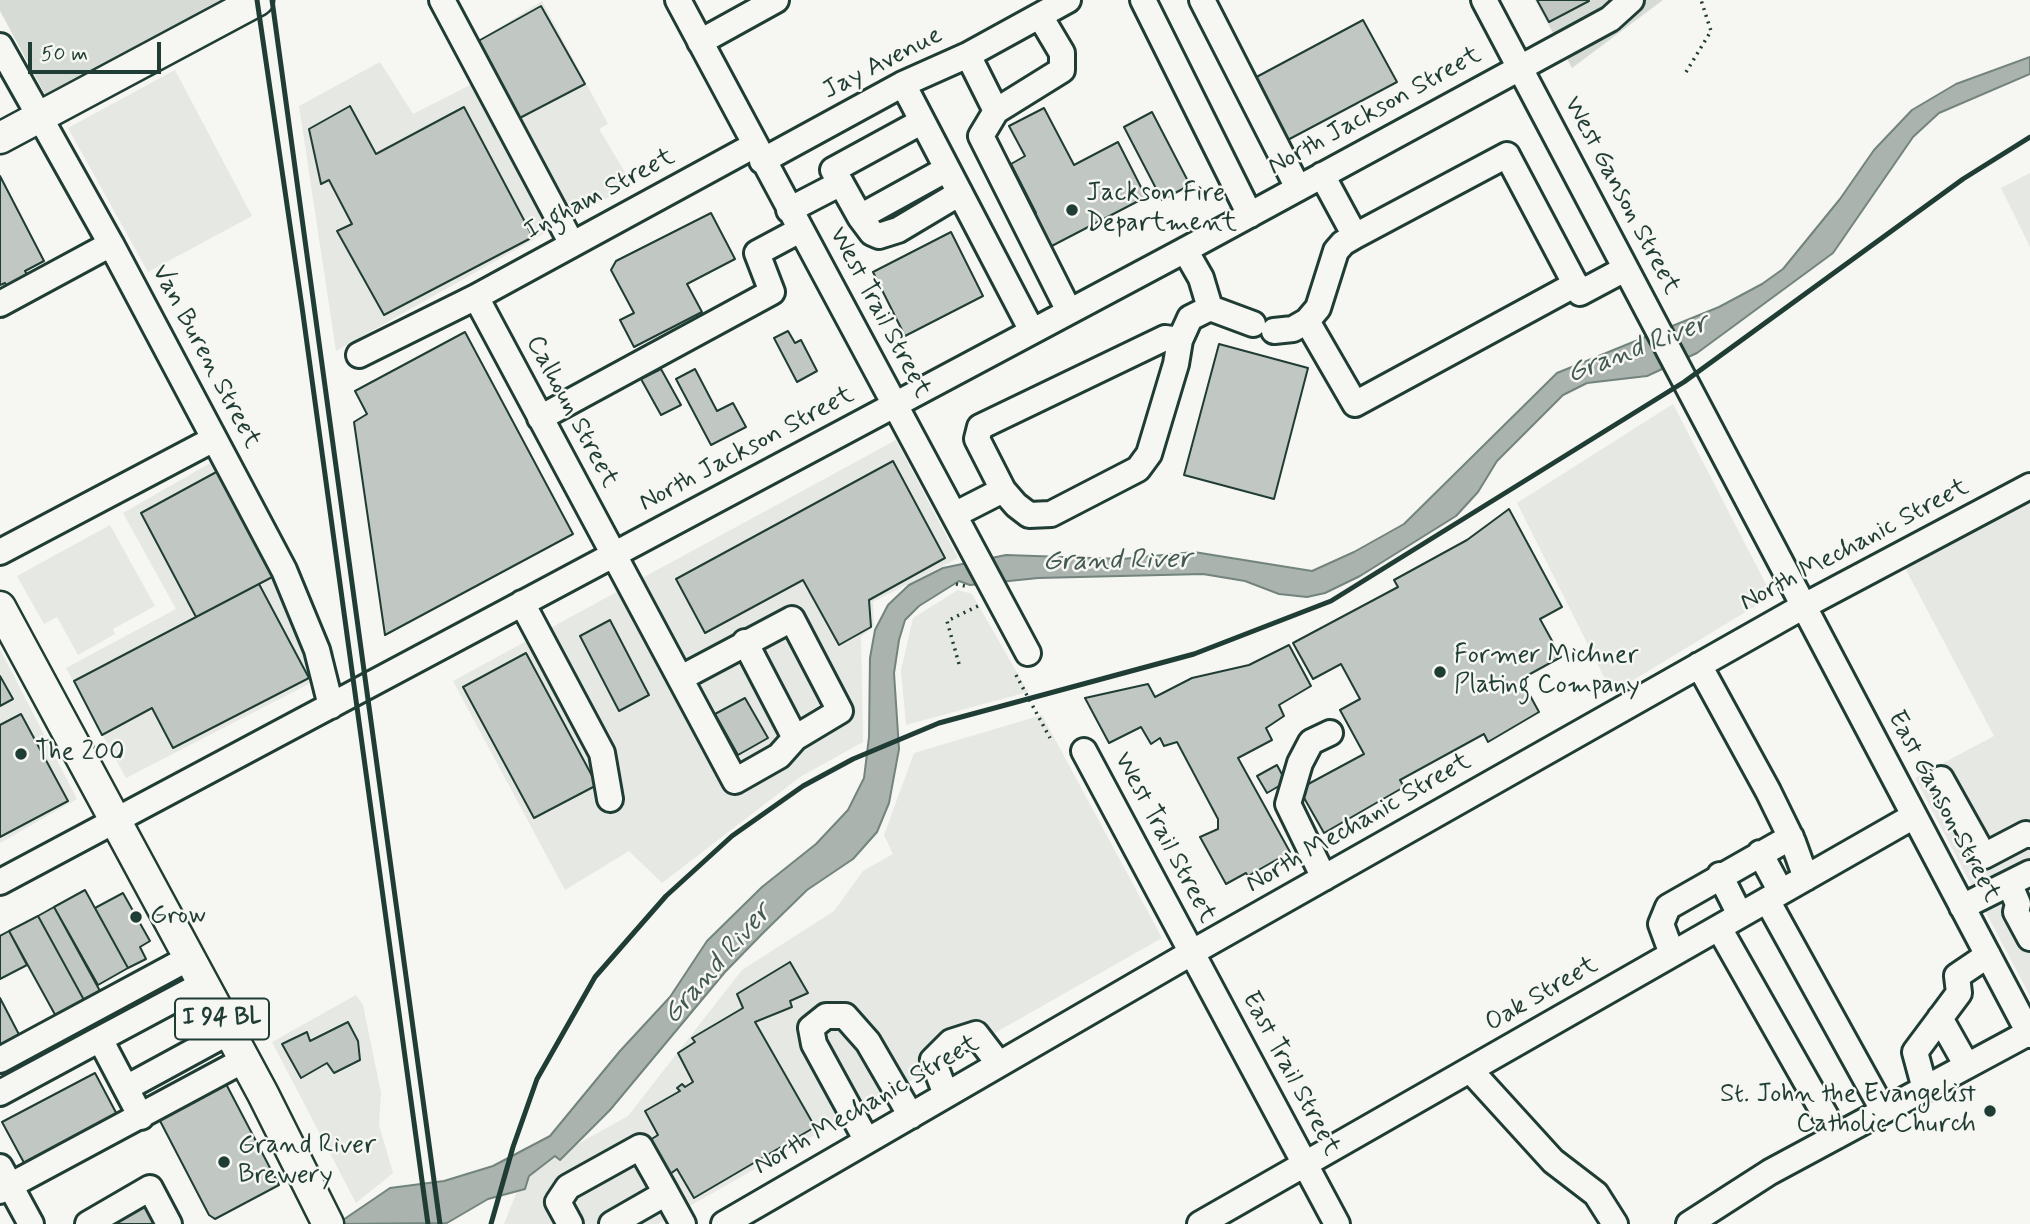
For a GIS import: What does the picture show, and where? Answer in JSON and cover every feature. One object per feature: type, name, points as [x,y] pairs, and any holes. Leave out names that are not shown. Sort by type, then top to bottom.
[{"type":"main road","points":[[0,138],[258,0]]},
{"type":"main road","name":"I 94 BL","points":[[0,607],[244,1060],[327,1222]]},
{"type":"street","points":[[442,0],[572,244]]},
{"type":"street","name":"West Trail Street","points":[[678,0],[758,154],[974,552],[989,592],[1028,653]]},
{"type":"street","points":[[700,42],[776,0]]},
{"type":"street","name":"Jay Avenue","points":[[758,154],[968,55],[1068,0]]},
{"type":"street","points":[[1143,0],[1250,215]]},
{"type":"street","points":[[1202,0],[1298,188]]},
{"type":"street","name":"West Ganson Street","points":[[1484,0],[1804,606]]},
{"type":"street","name":"North Jackson Street","points":[[0,882],[1250,215],[1610,19],[1631,0]]},
{"type":"street","points":[[1040,16],[1062,53],[1062,70],[996,111],[981,136],[1069,311]]},
{"type":"street","name":"Van Buren Street","points":[[0,46],[111,244],[284,570],[317,650],[331,706]]},
{"type":"street","points":[[968,55],[996,111]]},
{"type":"street","points":[[903,84],[920,122],[1032,331]]},
{"type":"street","points":[[920,122],[833,170],[860,217],[872,233],[879,236],[898,230],[960,193]]},
{"type":"street","name":"Ingham Street","points":[[359,355],[475,297],[572,244],[758,154]]},
{"type":"street","points":[[1180,340],[1165,338],[980,427],[977,439],[1003,490],[1016,505],[1029,515],[1051,514],[1138,469],[1149,454],[1157,431],[1180,340],[1190,318],[1210,308],[1264,327],[1293,329],[1307,321],[1318,308],[1336,251],[1356,236],[1507,155],[1580,293],[1625,269]]},
{"type":"street","points":[[860,217],[947,169]]},
{"type":"street","points":[[1322,175],[1356,236]]},
{"type":"street","points":[[540,418],[772,292],[757,253],[841,183]]},
{"type":"street","points":[[0,304],[111,244]]},
{"type":"street","points":[[1185,250],[1201,278],[1210,308]]},
{"type":"street","points":[[1307,321],[1355,404],[1576,284]]},
{"type":"street","name":"Calhoun Street","points":[[475,297],[735,781],[779,756],[795,738]]},
{"type":"street","points":[[0,552],[214,439]]},
{"type":"street","name":"North Mechanic Street","points":[[724,1224],[1191,953],[1699,665],[2030,486]]},
{"type":"street","points":[[954,515],[1003,490]]},
{"type":"street","points":[[522,603],[602,753],[610,799]]},
{"type":"street","name":"East Ganson Street","points":[[1804,606],[2030,1033]]},
{"type":"street","points":[[681,678],[745,642],[792,619],[840,711],[795,738],[745,642]]},
{"type":"street","points":[[1699,665],[1791,836],[1806,878]]},
{"type":"street","points":[[1324,878],[1288,804],[1300,763],[1311,742],[1330,733]]},
{"type":"street","name":"West Trail Street","points":[[1084,751],[1191,953]]},
{"type":"street","points":[[1941,779],[1984,856],[2026,834],[2030,835]]},
{"type":"street","name":"Oak Street","points":[[1200,1224],[1914,816]]},
{"type":"street","points":[[1672,954],[1664,938],[1662,915],[1683,896],[1791,836]]},
{"type":"street","points":[[1760,853],[1774,896],[1883,1110]]},
{"type":"street","points":[[1720,875],[1740,915]]},
{"type":"street","points":[[1962,907],[2020,879]]},
{"type":"street","points":[[2020,879],[2016,912],[2030,938]]},
{"type":"street","points":[[1719,928],[1837,1136]]},
{"type":"street","name":"East Trail Street","points":[[1191,953],[1337,1224]]},
{"type":"street","points":[[1925,1089],[1915,1052],[1959,993],[1958,976],[1987,955]]},
{"type":"street","points":[[0,1060],[189,958]]},
{"type":"street","points":[[0,1093],[203,984]]},
{"type":"street","points":[[867,1141],[814,1044],[811,1028],[826,1016],[845,1016],[860,1033],[911,1115]]},
{"type":"street","points":[[1940,1018],[1967,1066]]},
{"type":"street","points":[[126,1088],[229,1032]]},
{"type":"street","points":[[1689,1224],[1770,1172],[2030,1033]]},
{"type":"street","points":[[946,1095],[933,1060],[951,1042],[976,1034],[999,1065]]},
{"type":"street","points":[[100,1039],[141,1117]]},
{"type":"street","points":[[31,1224],[4,1182],[141,1117],[244,1060]]},
{"type":"street","points":[[1471,1071],[1553,1161],[1596,1195],[1615,1224]]},
{"type":"street","points":[[570,1224],[558,1202],[568,1187],[640,1147],[683,1224]]},
{"type":"street","points":[[88,1224],[150,1188],[169,1224]]},
{"type":"street","points":[[612,1224],[666,1194]]},
{"type":"path","points":[[1686,72],[1711,31],[1701,0]]},
{"type":"path","points":[[956,584],[989,592]]},
{"type":"path","points":[[959,664],[947,621],[989,592]]},
{"type":"path","points":[[1016,676],[1050,738]]},
{"type":"shaded area","points":[[0,0],[222,0],[46,96],[0,11]]},
{"type":"shaded area","points":[[1535,0],[1663,0],[1572,68]]},
{"type":"shaded area","points":[[542,1],[608,124],[599,129],[632,184],[336,351],[299,106],[380,62],[413,114],[478,81],[463,50]]},
{"type":"shaded area","points":[[175,70],[252,216],[148,272],[68,128]]},
{"type":"shaded area","points":[[2030,173],[2030,247],[2001,188]]},
{"type":"shaded area","points":[[1673,404],[1772,596],[1612,693],[1517,503]]},
{"type":"shaded area","points":[[896,440],[958,558],[873,602],[874,626],[861,637],[863,742],[800,777],[662,883],[629,851],[565,890],[453,681]]},
{"type":"shaded area","points":[[226,454],[334,651],[334,671],[126,778],[66,668],[176,609],[123,513]]},
{"type":"shaded area","points":[[2030,502],[2030,996],[1915,778],[1994,736],[1905,568]]},
{"type":"shaded area","points":[[110,525],[155,606],[113,629],[115,634],[78,655],[57,617],[44,624],[17,576]]},
{"type":"shaded area","points":[[958,590],[972,594],[1028,692],[906,725],[901,670],[913,618]]},
{"type":"shaded area","name":"The 200","points":[[0,649],[77,799],[0,843]]},
{"type":"shaded area","points":[[1042,715],[1162,938],[658,1224],[504,1224],[524,1174],[628,1116],[742,970],[834,911],[863,871],[893,854],[884,835],[914,753]]},
{"type":"shaded area","points":[[356,995],[363,1005],[381,1093],[379,1125],[393,1173],[356,1203],[272,1042]]},
{"type":"water","name":"Grand River","points":[[2030,57],[2030,74],[1939,113],[1913,137],[1833,253],[1697,353],[1647,376],[1587,383],[1563,395],[1497,461],[1478,492],[1456,516],[1360,576],[1325,593],[1307,597],[1279,594],[1245,581],[1203,574],[1038,578],[970,585],[959,581],[919,606],[905,620],[899,640],[894,673],[899,749],[889,803],[877,832],[853,859],[807,890],[763,933],[725,972],[610,1110],[560,1160],[555,1156],[529,1176],[525,1189],[488,1199],[447,1223],[337,1224],[390,1188],[444,1181],[493,1166],[550,1136],[620,1051],[670,997],[707,941],[762,887],[816,844],[848,810],[864,778],[869,737],[870,658],[875,630],[888,605],[909,585],[943,568],[1006,555],[1122,559],[1194,552],[1312,571],[1354,552],[1404,524],[1557,373],[1719,307],[1762,284],[1783,269],[1840,199],[1874,150],[1912,110],[1956,84]]},
{"type":"building","points":[[1537,0],[1588,0],[1589,1],[1549,22]]},
{"type":"building","points":[[541,6],[585,84],[514,121],[473,44]]},
{"type":"building","points":[[1363,20],[1397,82],[1282,143],[1249,81]]},
{"type":"building","points":[[350,106],[376,154],[464,107],[533,237],[384,315],[337,231],[352,224],[329,180],[321,184],[309,129]]},
{"type":"building","points":[[1044,108],[1074,165],[1118,142],[1146,197],[1044,250],[1027,218],[1036,213],[1011,164],[1025,156],[1009,126]]},
{"type":"building","points":[[1152,112],[1190,185],[1162,200],[1124,127]]},
{"type":"building","points":[[0,176],[44,261],[25,271],[31,282],[11,293],[5,283],[0,285]]},
{"type":"building","points":[[711,213],[735,259],[687,284],[702,312],[634,347],[620,320],[634,313],[611,270],[616,261]]},
{"type":"building","points":[[951,232],[983,296],[905,336],[873,272]]},
{"type":"building","points":[[788,331],[795,343],[801,340],[817,371],[797,382],[774,338]]},
{"type":"building","points":[[465,332],[573,534],[385,635],[354,422],[367,414],[355,391]]},
{"type":"building","points":[[1219,344],[1308,368],[1274,499],[1184,475]]},
{"type":"building","points":[[661,369],[681,405],[661,415],[641,379]]},
{"type":"building","points":[[695,369],[717,411],[733,403],[746,427],[711,445],[676,379]]},
{"type":"building","points":[[893,461],[945,558],[869,600],[871,627],[839,645],[803,580],[705,633],[676,579]]},
{"type":"building","points":[[220,470],[278,574],[196,617],[141,513]]},
{"type":"building","name":"Former Michner Plating Company","points":[[1509,509],[1562,607],[1540,619],[1561,657],[1521,679],[1539,712],[1488,742],[1484,734],[1400,780],[1404,787],[1324,833],[1299,789],[1364,754],[1340,710],[1360,699],[1341,664],[1313,679],[1293,643],[1398,587],[1394,580],[1467,540]]},
{"type":"building","points":[[259,584],[309,678],[173,748],[152,708],[102,735],[74,681]]},
{"type":"building","points":[[610,620],[649,695],[619,711],[580,636]]},
{"type":"building","points":[[1289,645],[1311,686],[1279,705],[1284,716],[1266,728],[1272,740],[1238,758],[1290,852],[1248,876],[1246,873],[1226,884],[1200,837],[1218,829],[1218,819],[1177,742],[1164,746],[1160,738],[1151,744],[1141,727],[1109,743],[1085,698],[1148,684],[1155,697],[1192,678],[1249,665]]},
{"type":"building","points":[[526,653],[597,785],[534,818],[463,687]]},
{"type":"building","points":[[0,676],[13,699],[0,706]]},
{"type":"building","points":[[745,698],[768,738],[738,755],[715,714]]},
{"type":"building","name":"The 200","points":[[21,714],[68,801],[0,837],[0,725]]},
{"type":"building","points":[[1277,765],[1286,782],[1267,793],[1257,776]]},
{"type":"building","points":[[85,890],[128,968],[98,985],[54,907]]},
{"type":"building","points":[[123,893],[150,941],[140,947],[146,959],[128,968],[95,908]]},
{"type":"building","points":[[54,907],[100,991],[84,1000],[38,916]]},
{"type":"building","points":[[38,916],[84,1000],[70,1007],[73,1012],[58,1020],[9,931]]},
{"type":"building","points":[[9,931],[27,965],[0,979],[0,936]]},
{"type":"building","points":[[790,962],[808,993],[790,1001],[792,1007],[755,1022],[815,1127],[694,1198],[677,1169],[670,1174],[650,1140],[658,1135],[645,1111],[680,1091],[677,1088],[682,1084],[685,1087],[693,1082],[678,1053],[695,1042],[692,1038],[743,1008],[737,994]]},
{"type":"building","points":[[0,998],[25,1046],[0,1058]]},
{"type":"building","points":[[348,1022],[358,1041],[360,1060],[334,1073],[327,1063],[301,1078],[282,1044],[307,1032],[310,1041]]},
{"type":"building","points":[[95,1073],[121,1122],[29,1172],[2,1122]]},
{"type":"building","name":"Grand River Brewery","points":[[225,1082],[279,1185],[215,1219],[209,1215],[158,1117]]},
{"type":"building","points":[[148,1200],[160,1224],[105,1224]]},
{"type":"railway","points":[[257,0],[428,1224]]},
{"type":"railway","points":[[272,0],[440,1224]]},
{"type":"railway","points":[[491,1224],[513,1147],[537,1079],[595,977],[666,896],[732,836],[803,786],[853,759],[939,723],[1194,654],[1331,601],[1684,382],[1963,179],[2030,137]]},
{"type":"place","name":"Jackson Fire Department","points":[[1072,210]]},
{"type":"place","name":"Former Michner Plating Company","points":[[1440,672]]},
{"type":"place","name":"The 200","points":[[21,754]]},
{"type":"place","name":"Grow","points":[[136,917]]},
{"type":"place","name":"St. John the Evangelist Catholic Church","points":[[1990,1111]]},
{"type":"place","name":"Grand River Brewery","points":[[224,1162]]}]
